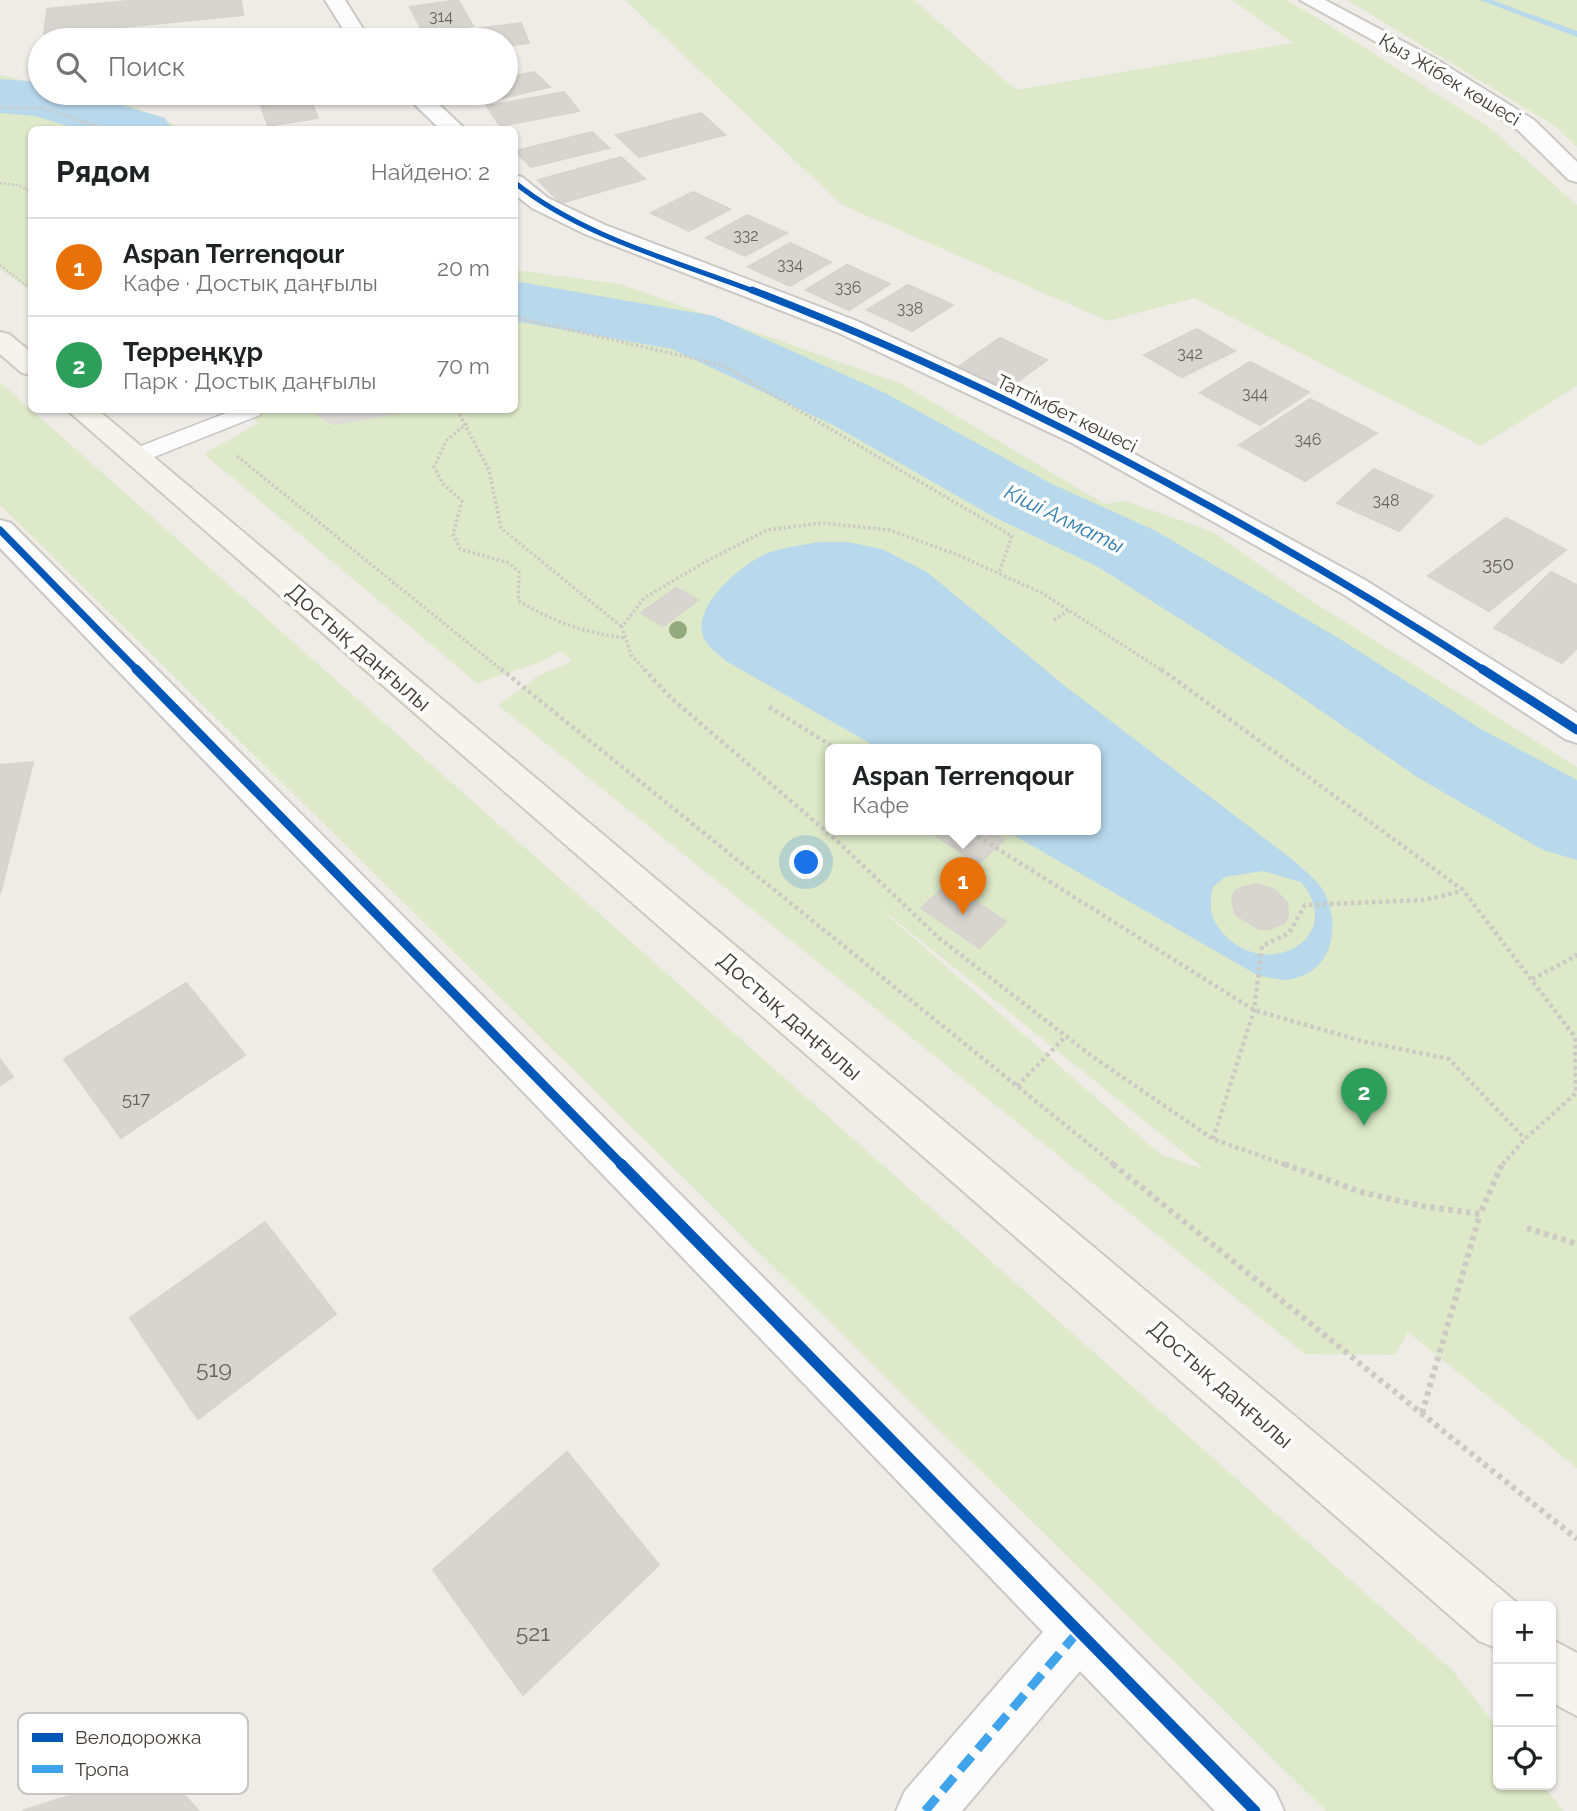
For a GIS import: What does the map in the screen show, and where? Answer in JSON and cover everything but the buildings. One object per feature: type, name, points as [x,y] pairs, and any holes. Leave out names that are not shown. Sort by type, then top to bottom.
[{"type":"main road","points":[[0,340],[28,364]]},
{"type":"main road","name":"Достық даңғылы","points":[[85,413],[1493,1618]]},
{"type":"main road","points":[[1556,1671],[1577,1689]]},
{"type":"street","points":[[335,0],[352,28]]},
{"type":"street","name":"Қыз Жібек көшесі","points":[[1310,0],[1427,62],[1526,125],[1577,175]]},
{"type":"street","points":[[427,105],[451,126]]},
{"type":"street","name":"Таттімбет көшесі","points":[[518,185],[540,203],[596,230],[848,327],[1084,438],[1354,587],[1577,730]]},
{"type":"street","points":[[0,530],[1077,1633],[1255,1811]]},
{"type":"street","points":[[925,1811],[1077,1633]]},
{"type":"lane","points":[[136,456],[244,413]]},
{"type":"path","points":[[0,107],[43,108],[97,126]]},
{"type":"path","points":[[0,183],[18,185],[28,190]]},
{"type":"path","points":[[0,265],[28,287]]},
{"type":"path","points":[[518,318],[722,365],[1012,536],[999,573]]},
{"type":"path","points":[[459,413],[467,424],[495,490],[495,510],[501,528],[622,627],[631,654],[670,697],[825,830]]},
{"type":"path","points":[[467,424],[446,441],[434,467],[442,477],[443,485],[462,501],[453,534],[460,549],[509,563],[519,572],[518,600],[544,618],[588,634],[626,638]]},
{"type":"path","points":[[203,429],[1577,1539]]},
{"type":"path","points":[[622,627],[644,598],[767,530],[822,523],[890,530],[1042,593],[1141,654],[1462,890],[1575,1037],[1576,1093],[1530,1134],[1502,1164],[1480,1214],[1422,1413]]},
{"type":"path","points":[[1054,620],[1069,610]]},
{"type":"path","points":[[769,707],[829,744]]},
{"type":"path","points":[[831,835],[939,938],[1066,1036],[1213,1139],[1361,1192],[1422,1206],[1480,1214]]},
{"type":"path","points":[[976,835],[1254,1010],[1362,1041],[1449,1059],[1525,1139]]},
{"type":"path","points":[[1213,1139],[1254,1010],[1262,946],[1289,935],[1299,923],[1305,905],[1380,904],[1447,897],[1462,890]]},
{"type":"path","points":[[1532,979],[1576,956],[1577,952]]},
{"type":"path","points":[[1017,1086],[1066,1036]]},
{"type":"path","points":[[1527,1228],[1577,1244]]},
{"type":"green space","points":[[625,0],[914,0],[1016,90],[1293,43],[1232,0],[1286,0],[1490,128],[1577,205],[1577,386],[1481,446],[1194,298],[1108,321],[842,205]]},
{"type":"green space","points":[[1347,0],[1577,0],[1577,147],[1555,126]]},
{"type":"green space","points":[[0,75],[28,81],[28,105],[125,105],[177,126],[28,126],[28,289],[0,269]]},
{"type":"green space","points":[[518,270],[620,284],[902,384],[1105,504],[1125,501],[1211,531],[1310,600],[1577,767],[1577,1468],[1408,1332],[1395,1355],[1305,1354],[498,705],[538,676],[572,661],[560,651],[538,663],[477,683],[204,454],[258,423],[245,413],[518,413]],"holes":[[[869,899],[1204,1169],[1160,1154]]]},
{"type":"green space","points":[[0,382],[28,407],[28,413],[35,413],[1452,1670],[1493,1722],[1493,1790],[1547,1790],[1564,1811],[1326,1811],[0,505]]},
{"type":"shaded area","points":[[314,413],[398,414],[333,425]]},
{"type":"water","points":[[819,542],[847,542],[882,549],[927,572],[1065,686],[1293,860],[1318,883],[1324,892],[1332,920],[1329,947],[1323,959],[1314,969],[1302,976],[1287,980],[1259,976],[1013,835],[1101,835],[1101,744],[871,744],[726,661],[706,642],[702,629],[703,615],[720,588],[733,576],[759,557],[776,550]],"holes":[[[1263,871],[1301,882],[1313,901],[1315,919],[1310,934],[1283,953],[1265,954],[1247,950],[1229,939],[1218,927],[1211,909],[1213,887],[1225,877]]]},
{"type":"waterway","points":[[1484,0],[1577,34]]},
{"type":"waterway","name":"Кіші Алматы","points":[[0,96],[28,98]]},
{"type":"waterway","name":"Кіші Алматы","points":[[60,105],[131,126]]},
{"type":"waterway","name":"Кіші Алматы","points":[[518,302],[690,331],[859,409],[1024,501],[1127,549],[1309,660],[1449,753],[1577,824]]},
{"type":"marked path","points":[[925,1811],[1077,1633]]},
{"type":"cycle path","points":[[518,185],[540,203],[596,230],[848,327],[1084,438],[1354,587],[1577,730]]},
{"type":"cycle path","points":[[0,530],[1255,1811]]},
{"type":"place","name":"Aspan Terrenqour","points":[[963,915]]},
{"type":"place","name":"Терреңқұр","points":[[1364,1126]]}]
